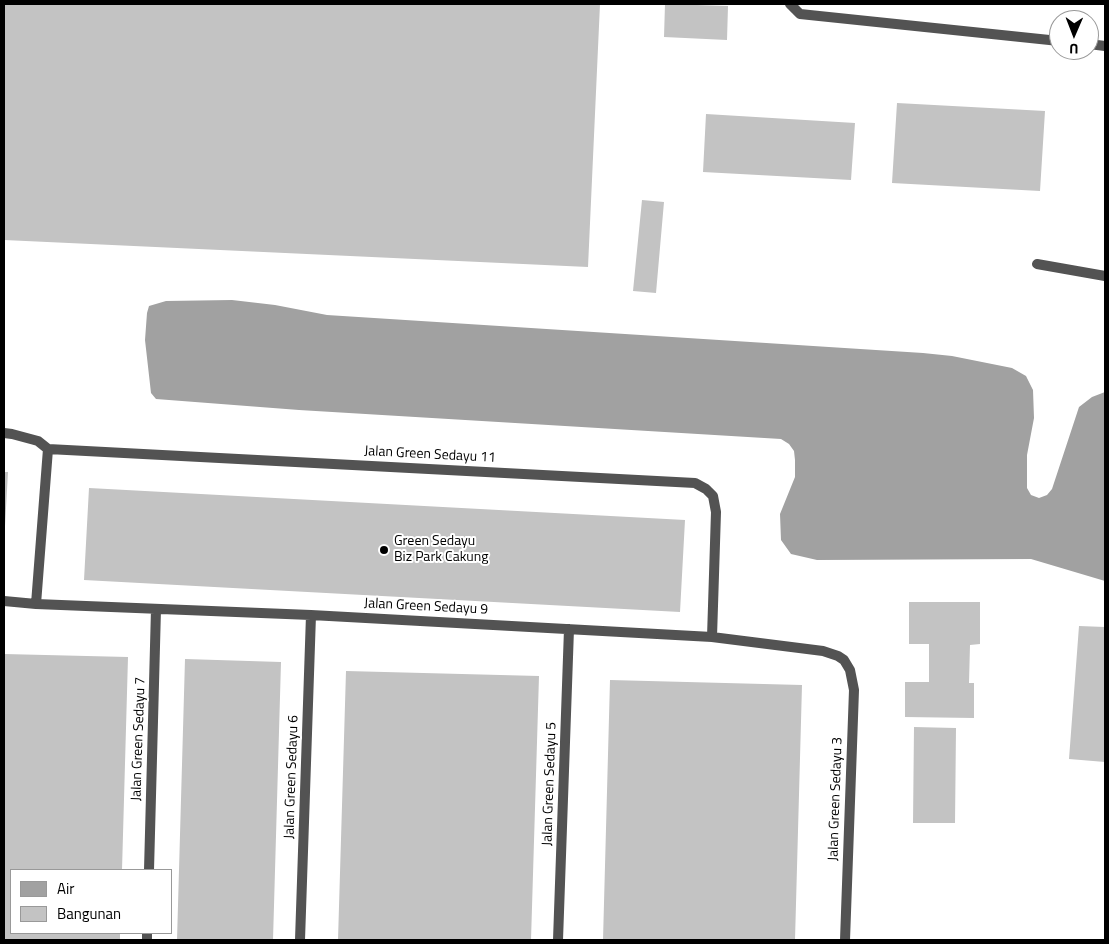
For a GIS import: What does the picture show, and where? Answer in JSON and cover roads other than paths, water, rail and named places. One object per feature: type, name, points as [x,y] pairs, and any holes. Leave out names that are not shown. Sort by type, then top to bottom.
[{"type":"lane","points":[[790,4],[800,14],[1049,40]]},
{"type":"lane","points":[[1037,264],[1105,276]]},
{"type":"lane","name":"Jalan Green Sedayu 11","points":[[4,433],[38,441],[48,449],[695,483],[706,489],[713,496],[716,512],[712,637]]},
{"type":"lane","points":[[36,604],[48,449]]},
{"type":"lane","name":"Jalan Green Sedayu 9","points":[[4,601],[36,604],[311,614],[712,637],[822,651],[844,660]]},
{"type":"lane","name":"Jalan Green Sedayu 7","points":[[149,869],[156,609]]},
{"type":"lane","name":"Jalan Green Sedayu 6","points":[[300,940],[311,614]]},
{"type":"lane","name":"Jalan Green Sedayu 5","points":[[558,940],[569,628]]},
{"type":"lane","name":"Jalan Green Sedayu 3","points":[[844,660],[850,670],[854,690],[845,940]]},
{"type":"water","points":[[232,300],[275,305],[327,315],[923,353],[952,356],[1012,368],[1026,376],[1033,390],[1034,418],[1027,455],[1027,488],[1031,495],[1039,498],[1047,495],[1052,489],[1079,407],[1092,397],[1105,392],[1105,581],[1031,559],[817,560],[791,554],[781,540],[780,514],[795,477],[795,460],[794,451],[789,444],[781,439],[299,410],[156,399],[151,393],[145,340],[149,306],[166,301]]},
{"type":"place","name":"Green Sedayu Biz Park Cakung","points":[[384,550]]}]
